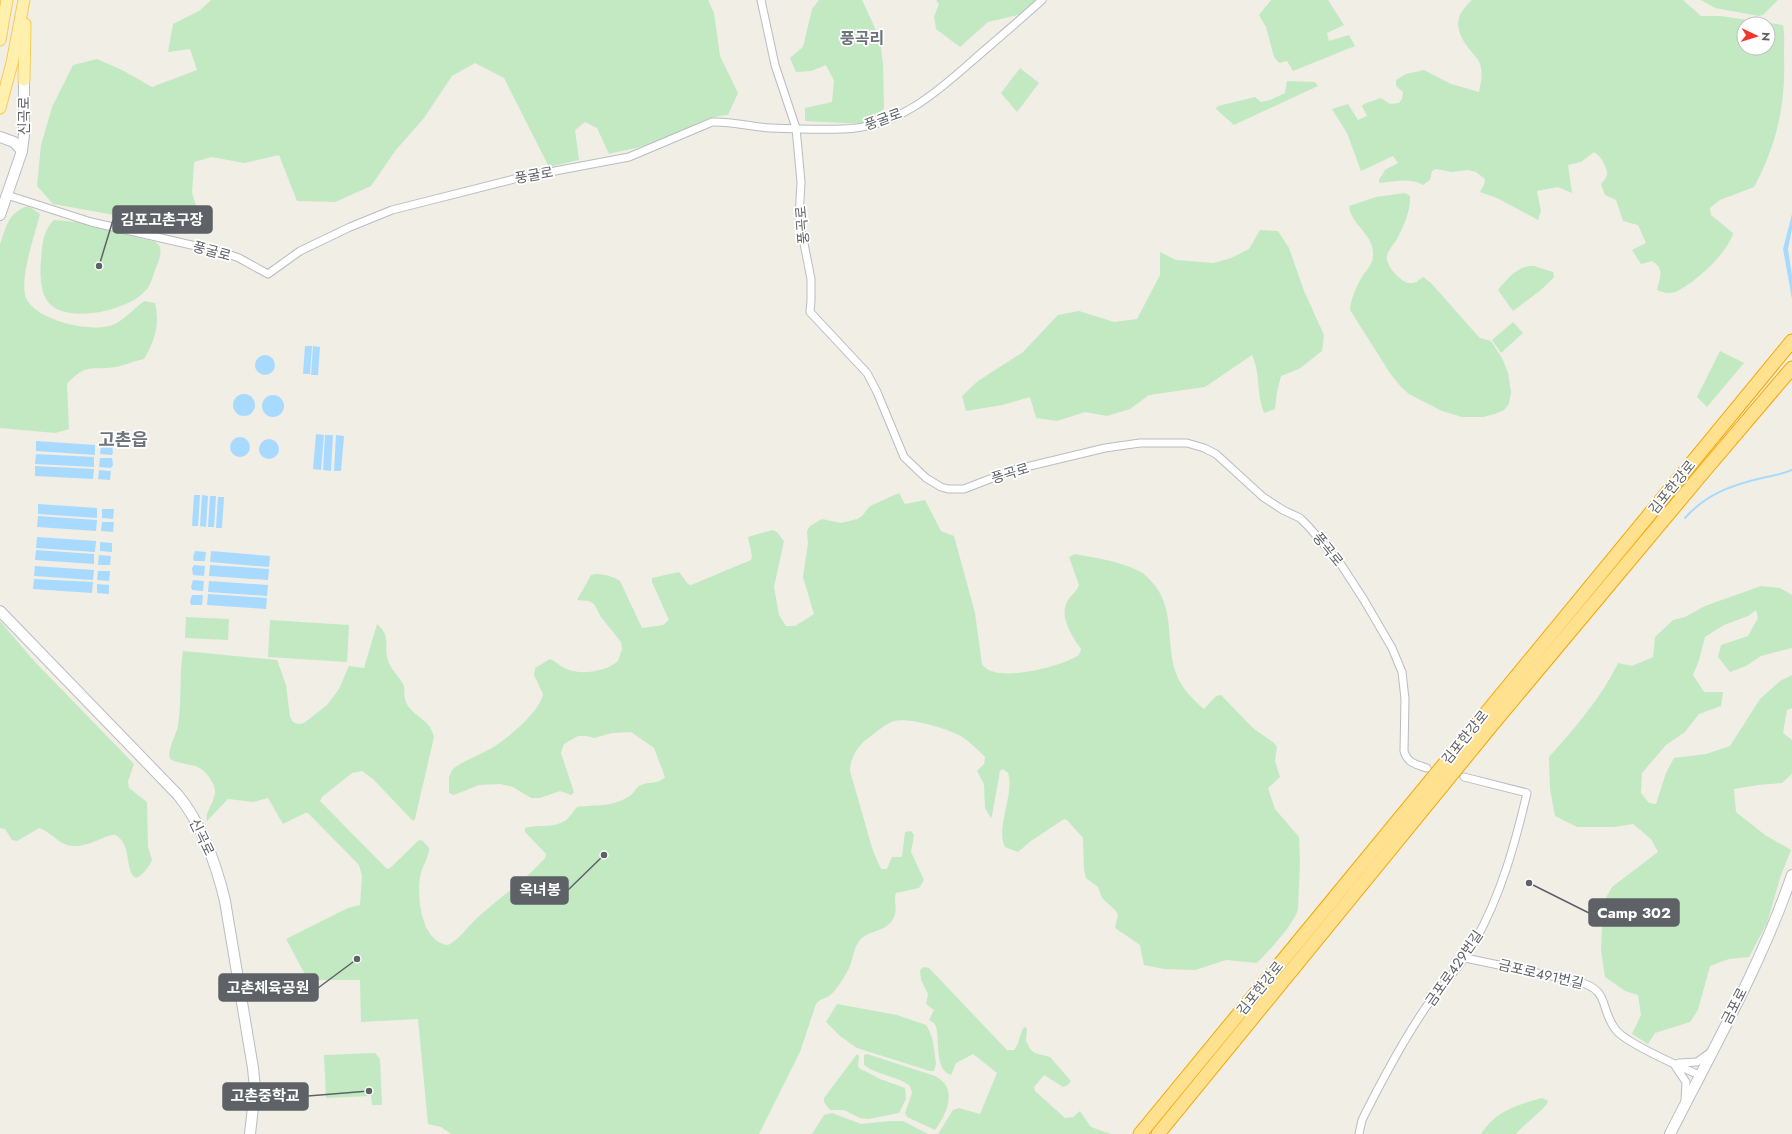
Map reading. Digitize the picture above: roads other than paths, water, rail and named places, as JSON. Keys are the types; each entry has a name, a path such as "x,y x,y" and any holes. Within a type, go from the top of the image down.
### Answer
{"highway":[{"name":"김포한강로","path":"1140,1134 1792,341"},
{"name":"김포한강로","path":"1158,1134 1492,725 1706,468 1792,368"}],"main road":[{"path":"0,40 7,0"},
{"path":"24,80 25,0"},
{"path":"0,108 12,63 25,0"}],"street":[{"name":"풍곡로","path":"762,0 775,65 796,128 801,182 799,218 810,279 812,301 810,312 867,373 877,392 900,450 909,462 933,482 948,489 956,490 975,485 1014,470 1117,446 1140,443 1179,442 1196,445 1210,450 1264,497 1304,522 1342,566 1392,648 1402,672 1405,698 1405,756 1414,764 1427,768"},
{"name":"풍굴로","path":"7,195 91,222 222,252 268,274 300,251 375,216 410,205 518,178 629,157 712,122 727,122 770,128 865,128 876,125 900,114 941,89 1042,0"},
{"name":"신곡로","path":"0,215 22,151 24,135 24,80"},
{"name":"신곡로","path":"0,137 14,142 22,151"},
{"name":"신곡로","path":"0,611 178,795 193,816 207,842 220,879 225,901 251,1049 255,1089 250,1134"},
{"name":"금포로429번길","path":"1360,1134 1362,1120 1404,1045 1429,1004 1465,958 1481,930 1503,879 1520,823 1527,793 1464,777"},
{"name":"금포로","path":"1670,1134 1766,941 1792,875"},
{"name":"금포로491번길","path":"1465,958 1576,981 1593,986 1601,997 1616,1030 1626,1038 1672,1063 1699,1075"},
{"path":"1672,1063 1686,1064 1697,1062 1712,1051"},
{"path":"1672,1063 1686,1082 1685,1103"}],"water":[{"path":"1792,214 1792,229 1788,249 1792,276 1792,299 1783,249"},
{"path":"305,346 312,346 310,374 303,374"},
{"path":"313,346 320,347 318,375 311,375"},
{"path":"265,355 272,358 275,365 272,372 265,375 258,372 255,365 258,358"},
{"path":"244,394 252,397 255,405 252,413 244,416 236,413 233,405 236,397"},
{"path":"273,395 281,398 284,406 281,414 273,417 265,414 262,406 265,398"},
{"path":"316,434 324,435 321,470 313,469"},
{"path":"325,435 333,435 331,471 323,470"},
{"path":"336,435 344,436 341,471 334,471"},
{"path":"240,437 247,440 250,447 247,454 240,457 233,454 230,447 233,440"},
{"path":"269,439 276,442 279,449 276,456 269,459 262,456 259,449 262,442"},
{"path":"36,441 95,445 95,455 36,451"},
{"path":"101,445 112,446 112,455 100,454"},
{"path":"36,454 94,457 94,467 35,464"},
{"path":"100,458 112,458 113,465 111,468 99,467"},
{"path":"35,466 94,469 93,479 35,476"},
{"path":"99,470 111,471 110,480 98,479"},
{"path":"194,495 200,495 198,526 192,526"},
{"path":"202,495 208,496 206,527 200,526"},
{"path":"210,496 216,496 214,527 208,527"},
{"path":"218,497 224,497 222,528 216,528"},
{"path":"38,504 97,508 97,518 38,514"},
{"path":"102,509 114,509 113,519 102,518"},
{"path":"38,516 97,520 96,531 37,527"},
{"path":"102,522 114,522 113,532 101,531"},
{"path":"37,537 96,541 95,552 36,548"},
{"path":"100,542 112,543 112,552 100,551"},
{"path":"36,550 94,554 94,564 35,560"},
{"path":"195,551 206,552 205,561 194,561 193,557"},
{"path":"211,551 270,556 269,567 210,562"},
{"path":"99,555 111,556 110,565 98,565"},
{"path":"194,565 205,566 204,576 193,575 192,568"},
{"path":"210,565 269,569 268,580 209,576"},
{"path":"35,566 94,570 93,580 34,576"},
{"path":"98,571 110,571 109,581 97,580"},
{"path":"34,579 93,582 92,593 33,589"},
{"path":"193,580 204,581 203,591 192,590 191,587"},
{"path":"209,581 268,585 267,596 208,592"},
{"path":"97,584 109,585 109,594 97,593"},
{"path":"208,594 267,598 266,609 207,605"},
{"path":"192,595 203,595 202,605 191,605 190,601"}],"waterway":[{"path":"1685,518 1702,503 1730,487 1792,470"}],"place":[{"name":"김포고촌구장","path":"99,266"},
{"name":"옥녀봉","path":"604,855"},
{"name":"Camp 302","path":"1529,883"},
{"name":"고촌체육공원","path":"357,959"},
{"name":"고촌중학교","path":"369,1091"}],"district":[{"name":"풍곡리","path":"862,38"},
{"name":"고촌읍","path":"123,440"}]}
